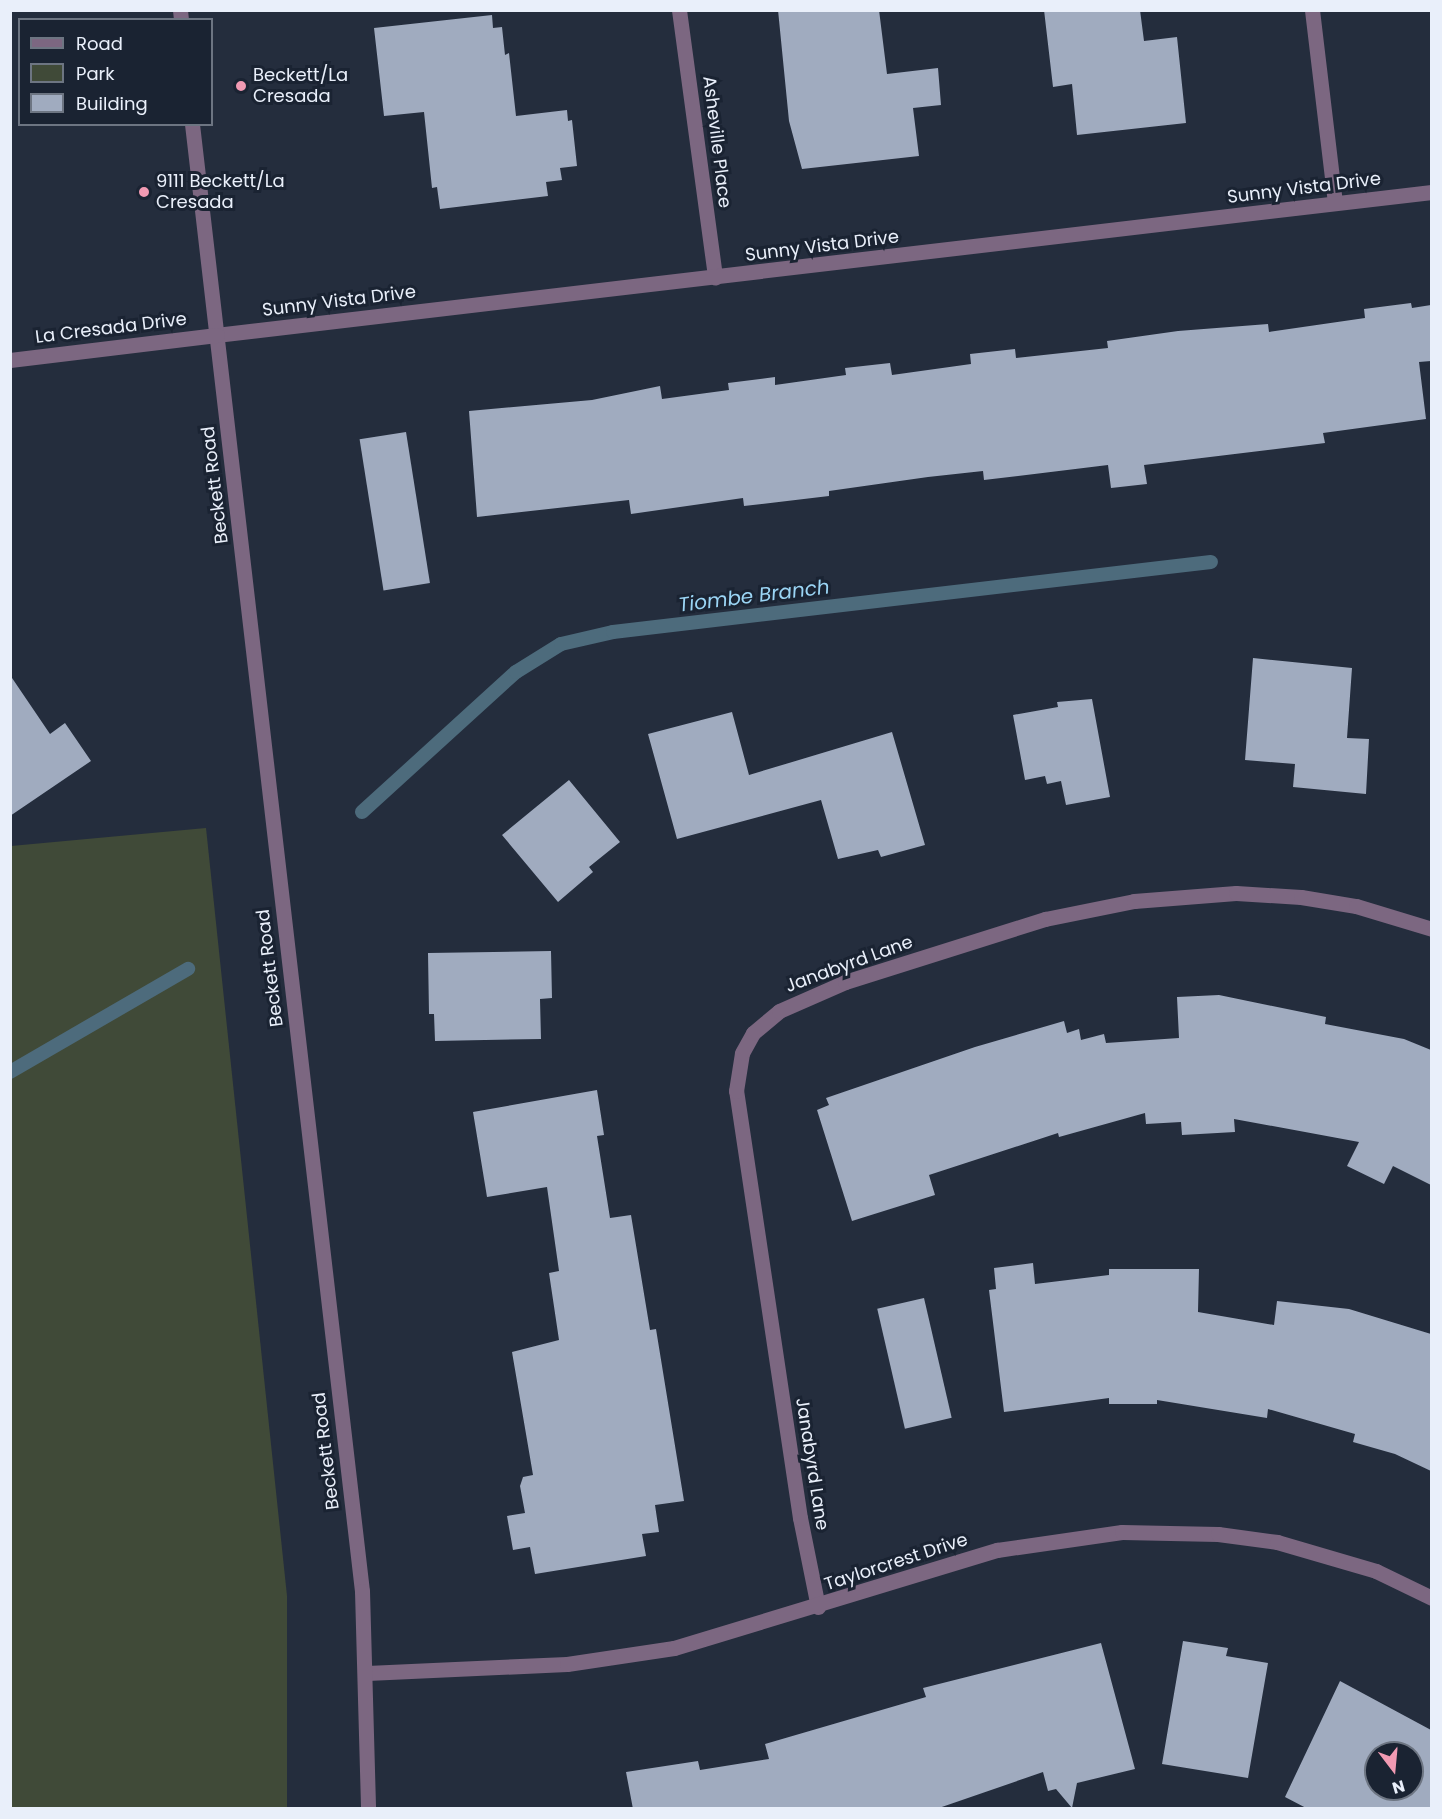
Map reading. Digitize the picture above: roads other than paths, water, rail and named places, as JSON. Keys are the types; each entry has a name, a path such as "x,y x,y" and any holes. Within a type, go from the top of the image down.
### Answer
{"street":[{"name":"Asheville Place","path":"679,10 715,278"},
{"path":"1312,10 1335,203"},
{"name":"Beckett Road","path":"192,126 357,1549 367,1673 368,1809"},
{"name":"Sunny Vista Drive","path":"216,335 1431,192"},
{"name":"La Cresada Drive","path":"10,360 216,335"},
{"name":"Janabyrd Lane","path":"818,1607 800,1518 736,1091 742,1053 753,1034 778,1011 845,982 1045,919 1134,901 1236,893 1301,897 1356,906 1431,929"},
{"name":"Taylorcrest Drive","path":"367,1673 519,1667 623,1657 715,1638 997,1551 1061,1539 1170,1531 1218,1533 1318,1553 1376,1571 1431,1599"}],"waterway":[{"name":"Tiombe Branch","path":"362,812 516,672 561,644 613,632 1211,562"},
{"name":"Tiombe Branch","path":"10,1072 188,969"}],"place":[{"name":"Beckett/La Cresada","path":"241,86"},
{"name":"9111 Beckett/La Cresada","path":"144,192"}]}
